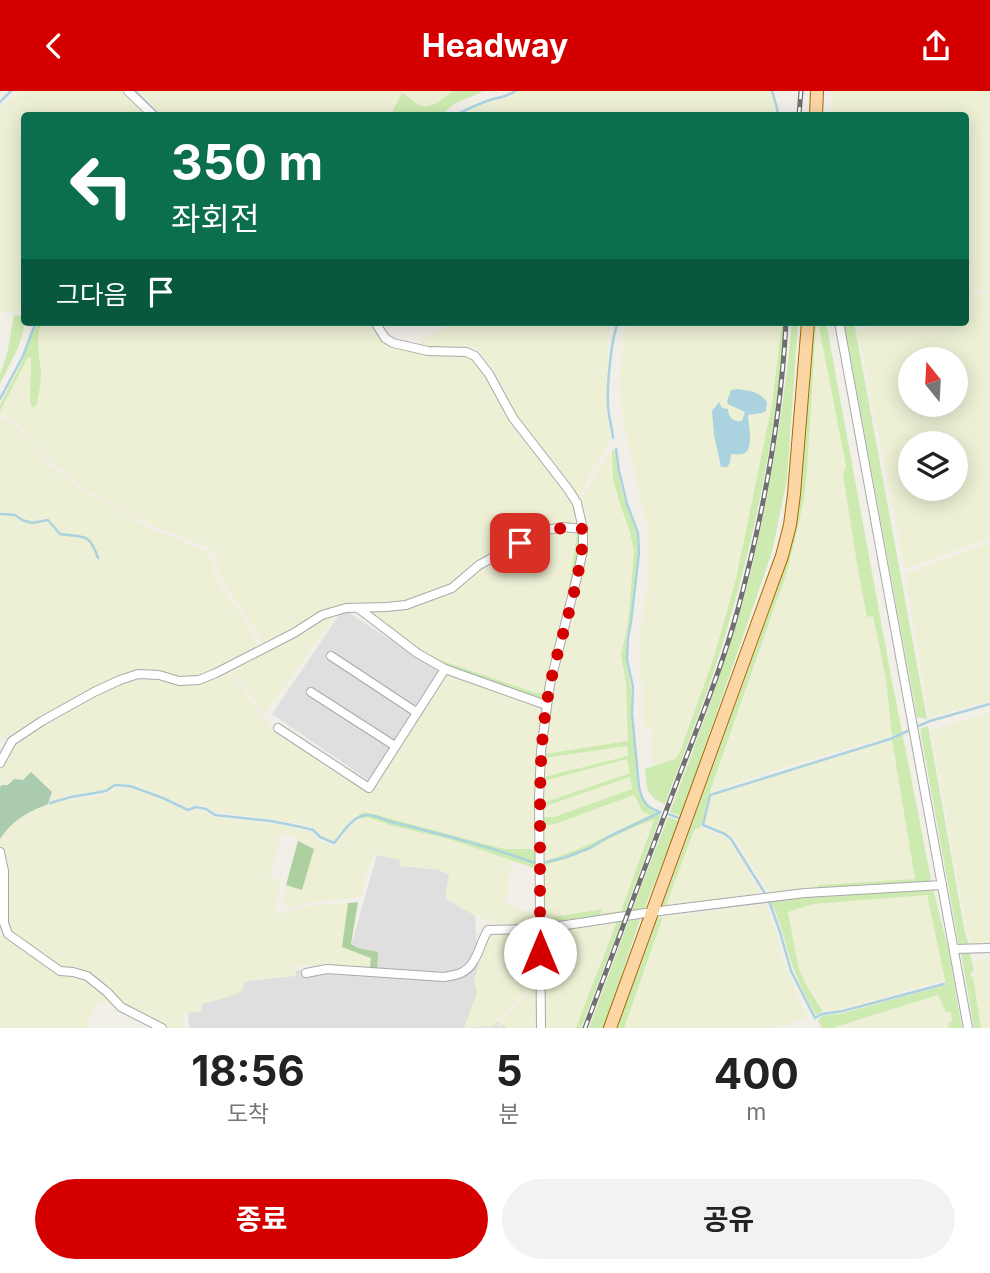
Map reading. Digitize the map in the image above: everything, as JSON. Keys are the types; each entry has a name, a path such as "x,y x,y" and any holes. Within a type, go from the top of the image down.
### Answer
{"main road":[{"path":"816,112 817,91"},
{"path":"610,1028 782,556 794,494 808,326"}],"street":[{"path":"128,91 150,112"},
{"path":"378,326 385,338 393,343 428,351 466,352 475,356 489,374 518,425 577,503 583,529 583,550 546,705 540,773 541,1028"},
{"path":"840,326 968,1028"},
{"path":"0,763 8,740 120,680 138,674 159,675 179,681 199,680 295,632 322,615 346,608 406,604 430,597 452,588 479,565 533,536 563,527 583,529"},
{"path":"358,608 417,653 444,669 546,705"},
{"path":"331,656 416,712"},
{"path":"278,728 369,788 444,669"},
{"path":"311,692 395,746"},
{"path":"0,852 4,871 4,923 8,934 60,971 87,976 121,1007 162,1028"},
{"path":"306,973 327,969 444,977 462,973 473,964 488,930 540,929 805,893 942,884"},
{"path":"954,949 990,948"}],"shaded area":[{"path":"343,609 439,671 371,782 272,714"},
{"path":"377,855 455,871 474,893 480,1012 510,1028 189,1028 188,1011 249,981 347,960"}],"green space":[{"path":"21,91 126,91 147,112 21,112 21,307 13,312 0,312 0,108"},
{"path":"138,91 453,91 427,107 402,93 392,112 159,112"},
{"path":"453,91 484,91 454,104 445,112 392,112 402,93 419,105 430,106"},
{"path":"517,91 770,91 777,112 466,112 507,98"},
{"path":"832,91 990,91 990,289 969,295 969,112 831,112"},
{"path":"990,291 990,538 905,569 858,331 875,326 969,326 969,297"},
{"path":"14,315 21,316 23,333 0,384 0,374 7,354"},
{"path":"36,326 41,326 38,348 41,375 37,405 32,408 30,401 31,359 28,357 0,411 0,405"},
{"path":"40,326 376,326 384,339 472,357 479,364 520,433 565,489 573,503 580,528 546,528 452,584 397,602 352,605 264,646 219,577 215,553 207,547 128,513 87,490 40,452 22,427 4,414 0,416 0,411 28,357 31,359 30,401 41,375"},
{"path":"445,326 610,326 606,405 611,442 577,500 515,414 505,392 475,346 464,349 422,347 419,339 446,329"},
{"path":"630,326 782,326 772,404 747,532 714,657 680,752 675,759 652,767 655,760 652,761 653,731 643,725 639,656 649,571 649,534 625,430 619,386 624,331","holes":["731,390 756,392 762,414 748,415 742,454 731,454 730,463 719,462 712,411 719,402 731,418 736,422 742,421 745,412 727,401"]},
{"path":"782,326 785,326 771,438 748,553 713,673 665,804 650,794 645,769 675,759 680,752 714,657 736,579 772,404"},
{"path":"792,326 798,326 787,479 772,552 681,816 670,812 707,712 744,599 763,517 787,371"},
{"path":"811,326 816,326 807,471 803,503 787,572 708,797 701,827 694,830 666,905 672,908 662,907 779,584 785,560"},
{"path":"816,326 819,326 846,466 843,475 857,564 867,616 872,615 886,680 892,736 782,768 709,793 787,572 803,503"},
{"path":"819,326 827,326 932,884 813,890 820,885 915,879 892,740 898,737 896,734 892,736 886,680 873,616 867,617 843,475 846,466"},
{"path":"845,326 855,326 927,719 917,717"},
{"path":"3,417 20,429 47,463 85,492 151,528 206,551 212,558 216,581 231,600 260,648 197,677 179,678 138,671 11,739 0,736 0,516 14,516 20,521 33,524 48,521 59,535 77,536 86,540 93,547 97,560 100,559 95,546 87,538 78,534 60,534 49,520 32,522 22,520 15,514 0,513 0,419"},
{"path":"614,449 622,492 637,535 638,553 626,638 626,661 631,688 638,788 645,805 661,815 624,915 545,925 543,919 602,909 600,914 621,911 654,820 571,857 542,865 543,858 545,861 572,852 650,815 642,811 634,795 555,824 542,823 543,817 554,817 632,789 630,777 543,807 543,803 630,773 627,759 544,781 543,777 628,756 627,746 544,758 545,754 628,741 626,684 621,655 628,623 634,552 613,479"},
{"path":"612,451 613,479 634,552 628,623 621,655 626,684 628,742 545,754 551,698 576,604 588,538 588,525 581,500"},
{"path":"561,530 577,533 567,600 543,693 536,693 443,661 410,646 361,609 421,602 534,537"},
{"path":"577,533 581,533 581,549 544,697 541,699 455,671 410,646 443,661 536,693 543,693 567,600"},
{"path":"990,542 990,701 929,718 905,574"},
{"path":"338,612 265,714 230,669 323,617"},
{"path":"228,670 274,728 369,793 401,748 446,673 543,706 537,755 537,851 504,849 365,812 350,821 333,841 321,837 315,829 299,824 215,812 197,804 188,808 142,786 114,785 106,790 50,801 52,791 23,780 0,787 0,768 13,742 95,694 137,675 179,683"},
{"path":"990,713 990,943 972,944 967,932 931,730"},
{"path":"928,726 965,933 970,946 959,946 920,729"},
{"path":"892,740 915,880 770,894 731,835 702,822 708,797"},
{"path":"627,746 628,756 543,777 544,758"},
{"path":"628,759 630,773 543,803 544,781"},
{"path":"31,772 52,792 48,804 21,817 0,839 0,787 8,785 14,779 23,780"},
{"path":"630,777 632,789 554,817 543,817 543,807"},
{"path":"115,788 129,788 146,793 188,812 204,811 223,819 271,823 312,832 317,840 334,846 352,825 367,817 449,839 512,861 505,904 535,914 535,924 496,924 445,898 449,875 439,870 400,866 401,860 373,854 362,897 307,903 290,909 283,899 286,885 302,890 313,849 294,836 282,833 269,876 281,880 274,914 309,906 348,903 342,947 371,958 370,967 296,966 296,976 246,981 242,990 235,995 202,1004 201,1012 185,1013 184,1028 167,1028 121,1005 88,974 61,969 11,934 8,927 7,869 0,839 9,826 24,814 48,804 107,794"},
{"path":"634,795 637,804 650,815 589,846 544,861 542,823 555,824"},
{"path":"365,812 504,849 537,851 537,869 449,839 367,817 361,819 359,815"},
{"path":"668,817 679,821 643,912 631,913"},
{"path":"654,818 621,912 600,914 601,909 543,919 542,865 591,849"},
{"path":"701,827 731,842 762,896 672,908 666,906 694,829"},
{"path":"298,841 314,849 302,890 286,885"},
{"path":"933,889 949,952 962,1028 948,1028 952,1021 951,1012 946,1012 938,995 832,1028 822,1028 818,1021 821,1016 844,1013 946,985 927,895 813,904 788,912 799,970 823,1011 816,1015 796,976 771,902"},
{"path":"927,895 945,980 832,1011 823,1011 799,970 788,912 813,904"},
{"path":"358,902 351,944 378,952 377,971 370,967 371,958 342,947 348,903"},
{"path":"765,904 784,962 807,1018 774,1028 624,1028 663,917"},
{"path":"663,917 624,1028 617,1028 658,918"},
{"path":"640,919 604,1028 589,1028 629,920"},
{"path":"617,921 576,1028 545,1028 544,938 556,930"},
{"path":"617,921 622,921 581,1028 576,1028"},
{"path":"536,933 537,978 494,1026 464,1028 477,993 474,980 487,940 491,935"},
{"path":"7,936 74,975 87,978 110,998 108,1004 97,1001 86,1028 0,1028 0,937"},
{"path":"961,953 970,953 974,971 969,975 973,977 981,1028 974,1028"},
{"path":"990,959 990,1028 981,1028 973,960"},
{"path":"537,982 539,1028 497,1026"},
{"path":"938,995 946,1012 951,1012 952,1021 948,1028 832,1028"}],"water":[{"path":"737,389 761,396 767,402 766,411 748,415 750,436 747,452 731,454 727,467 721,467 712,411 719,402 722,408 728,409 732,419 742,421 745,412 727,401 731,390"}],"waterway":[{"path":"0,102 11,91"},
{"path":"135,91 156,112"},
{"path":"462,112 515,91"},
{"path":"772,91 778,112"},
{"path":"0,399 23,356 34,326"},
{"path":"613,438 608,408 608,386 617,326"},
{"path":"616,449 627,504 638,533 639,553 627,660 633,687 632,714 639,787 645,803 660,812"},
{"path":"0,514 15,515 32,523 48,520 60,534 88,540 98,558"},
{"path":"916,727 990,704"},
{"path":"766,895 731,839 703,825 710,795 890,739 910,730"},
{"path":"50,803 106,791 115,785 130,786 188,810 196,807 215,815 301,827 313,830 320,837 334,843 353,821 369,815 535,863"},
{"path":"547,862 590,848 659,813"},
{"path":"668,814 679,818"},
{"path":"769,901 791,971 815,1018 944,984"}],"railway":[{"path":"799,112 801,91"},
{"path":"585,1028 710,695 738,609 770,467 786,326"}],"route":[{"path":"520,543 547,530 563,527 583,529 583,550 550,684 541,751 540,953"}]}
